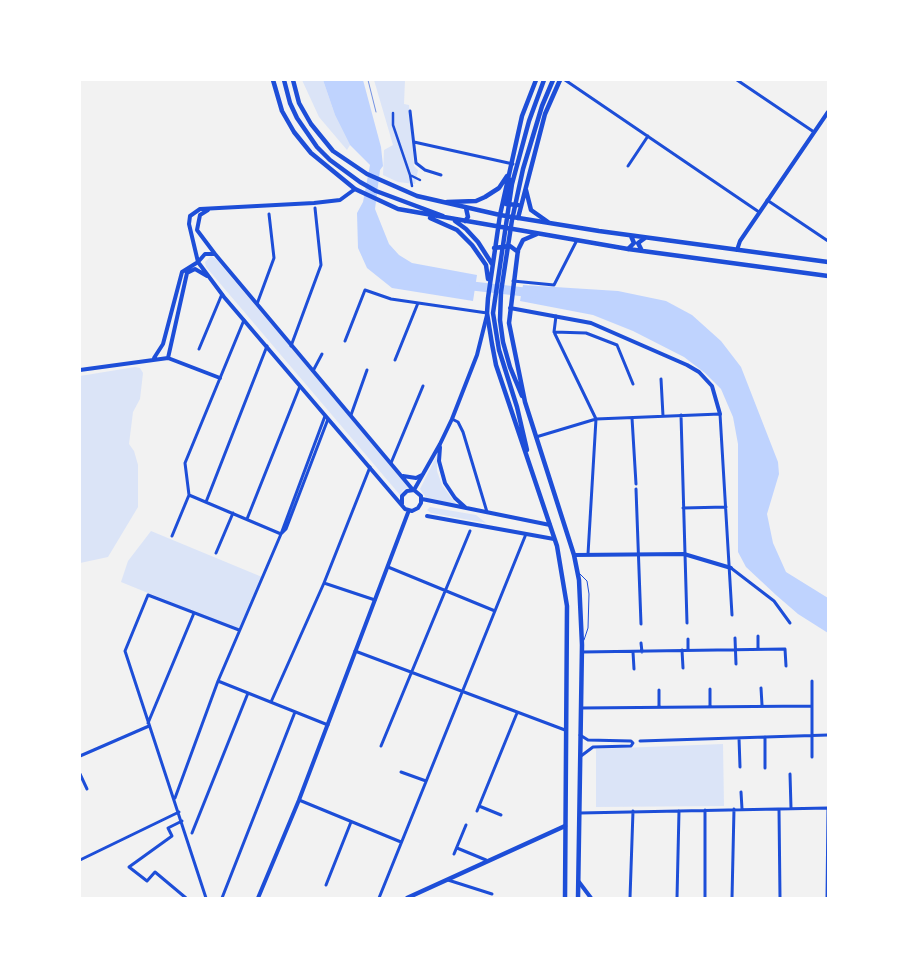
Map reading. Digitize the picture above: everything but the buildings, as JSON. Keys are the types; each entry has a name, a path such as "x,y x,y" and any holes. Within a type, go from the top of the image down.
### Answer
{"main road":[{"path":"273,80 282,111 294,132 311,153 362,194 378,202 438,220 465,237 483,260 489,279"},
{"path":"284,80 290,103 297,118 317,147 360,182 386,195 450,218 466,229 490,259 501,292"},
{"path":"293,80 300,103 320,135 333,151 382,182 418,196 518,218 630,236 828,262"},
{"path":"536,80 522,116 513,164 497,227 489,279 487,313 496,365 550,525 563,574 567,606 565,898"},
{"path":"533,476 517,407 495,336 493,313 512,184 528,122 544,80"},
{"path":"553,80 530,145 512,220 501,292 500,329 505,353 525,402 574,555 577,571 581,605 582,645 578,898"},
{"path":"515,230 545,114 560,80"},
{"path":"446,202 476,201 485,197 499,188 511,171"},
{"path":"511,171 506,204 513,206 521,203"},
{"path":"526,184 531,210 550,223"},
{"path":"465,221 468,217 466,208"},
{"path":"418,214 628,249 828,276"},
{"path":"525,402 508,323 518,252 523,240 537,234"},
{"path":"628,249 634,243 630,236"},
{"path":"642,251 638,243 645,238"},
{"path":"494,248 506,246 518,252"},
{"path":"407,898 486,860 565,826"}],"street":[{"path":"565,80 759,212"},
{"path":"736,80 814,132"},
{"path":"410,112 418,166 441,175"},
{"path":"737,250 740,241 759,212 828,112"},
{"path":"393,113 393,125 412,186"},
{"path":"628,166 648,136"},
{"path":"414,142 513,164"},
{"path":"410,175 420,180"},
{"path":"355,190 340,200 268,207 194,211 189,219 198,262 208,276 300,386 409,510"},
{"path":"767,200 828,241"},
{"path":"291,346 321,265 315,208"},
{"path":"208,210 200,215 197,230 291,346 422,499 550,525"},
{"path":"256,304 274,258 269,214"},
{"path":"514,279 554,285 578,240"},
{"path":"154,358 163,344 182,272 198,262 205,254 215,254"},
{"path":"168,358 187,273 195,269 208,276"},
{"path":"345,341 365,290 391,299 487,313 477,355 452,418 424,474 414,490 404,493 402,504"},
{"path":"199,349 222,294"},
{"path":"395,360 418,303"},
{"path":"510,308 591,322 686,365 699,372 712,386 720,414 731,568 732,615"},
{"path":"556,316 554,332 596,419 588,554"},
{"path":"172,536 189,495 185,463 244,320"},
{"path":"554,332 586,333 617,345 633,384"},
{"path":"206,502 267,346"},
{"path":"313,371 322,354"},
{"path":"80,370 154,358 168,358 220,378"},
{"path":"350,415 367,370"},
{"path":"661,379 663,416"},
{"path":"247,519 300,386"},
{"path":"391,463 423,386"},
{"path":"536,437 596,419 720,414"},
{"path":"681,415 687,623"},
{"path":"175,798 218,681 281,534 327,417"},
{"path":"452,418 458,422 463,432 487,512"},
{"path":"632,418 641,624"},
{"path":"440,444 439,461 444,483 455,498 467,508"},
{"path":"271,702 324,583 370,467"},
{"path":"402,476 416,478 424,474"},
{"path":"189,495 281,534"},
{"path":"409,510 418,508 422,499"},
{"path":"683,508 726,507"},
{"path":"258,898 299,800 409,510"},
{"path":"216,553 233,513"},
{"path":"427,516 554,539"},
{"path":"381,746 470,531"},
{"path":"378,898 526,534"},
{"path":"574,555 684,554 731,568 774,601 790,623"},
{"path":"388,567 495,611"},
{"path":"324,583 375,600"},
{"path":"206,898 175,798 148,725 125,651 148,594 239,630"},
{"path":"80,756 148,725 194,613"},
{"path":"758,636 758,649"},
{"path":"735,638 736,664"},
{"path":"688,639 688,649"},
{"path":"641,643 642,652"},
{"path":"582,652 785,649 786,666"},
{"path":"682,650 683,668"},
{"path":"355,651 462,693 565,730"},
{"path":"633,652 634,669"},
{"path":"218,681 328,725"},
{"path":"812,681 812,757"},
{"path":"761,688 762,705"},
{"path":"710,689 710,706"},
{"path":"659,690 659,707"},
{"path":"192,833 248,693"},
{"path":"580,708 812,706"},
{"path":"222,898 295,712"},
{"path":"477,811 517,713"},
{"path":"580,735 588,740 631,740 631,746 593,747 580,756"},
{"path":"640,741 828,735"},
{"path":"765,737 765,768"},
{"path":"739,738 740,767"},
{"path":"401,772 426,781"},
{"path":"80,774 87,789"},
{"path":"790,774 791,808"},
{"path":"741,792 742,809"},
{"path":"299,800 401,842"},
{"path":"478,806 501,815"},
{"path":"579,812 828,808 827,898"},
{"path":"779,809 780,898"},
{"path":"705,810 705,898"},
{"path":"732,898 734,810"},
{"path":"677,898 679,811"},
{"path":"80,860 179,812"},
{"path":"630,898 633,812"},
{"path":"182,821 168,828 172,836 129,867 147,882 155,872 186,898"},
{"path":"326,885 351,822"},
{"path":"454,854 466,825"},
{"path":"456,848 486,860"},
{"path":"446,879 492,894"},
{"path":"578,881 591,898"}],"lane":[{"path":"577,571 587,581 589,594 588,628 582,645"}],"shaded area":[{"path":"302,80 323,80 335,115 350,145 347,150 319,117"},
{"path":"374,80 405,80 404,104 409,105 414,166 418,170 415,184 398,182 383,175 384,150 393,145"},
{"path":"211,256 216,259 409,487 403,490 400,495 206,267 205,262"},
{"path":"135,367 140,368 143,373 140,399 133,412 129,444 134,451 138,465 138,507 108,557 80,563 80,376"},
{"path":"437,455 437,471 442,485 456,504 427,499 420,489"},
{"path":"430,507 476,515 486,523 431,513 427,510"},
{"path":"151,531 262,577 239,630 121,582 128,561"},
{"path":"723,744 724,806 596,807 596,749"}],"water":[{"path":"323,80 363,80 381,147 383,166 380,170 375,209 389,244 399,255 412,263 477,275 473,301 392,288 367,268 358,248 357,213 363,202 370,165 350,145 335,115"},
{"path":"523,285 618,291 666,301 692,315 721,341 741,367 778,462 779,474 767,514 773,543 786,572 828,598 828,633 798,614 776,595 746,567 738,552 738,444 733,417 721,389 705,373 684,357 633,331 593,315 520,301"}],"waterway":[{"path":"464,285 533,293"}],"railway":[{"path":"368,80 376,112"}]}
